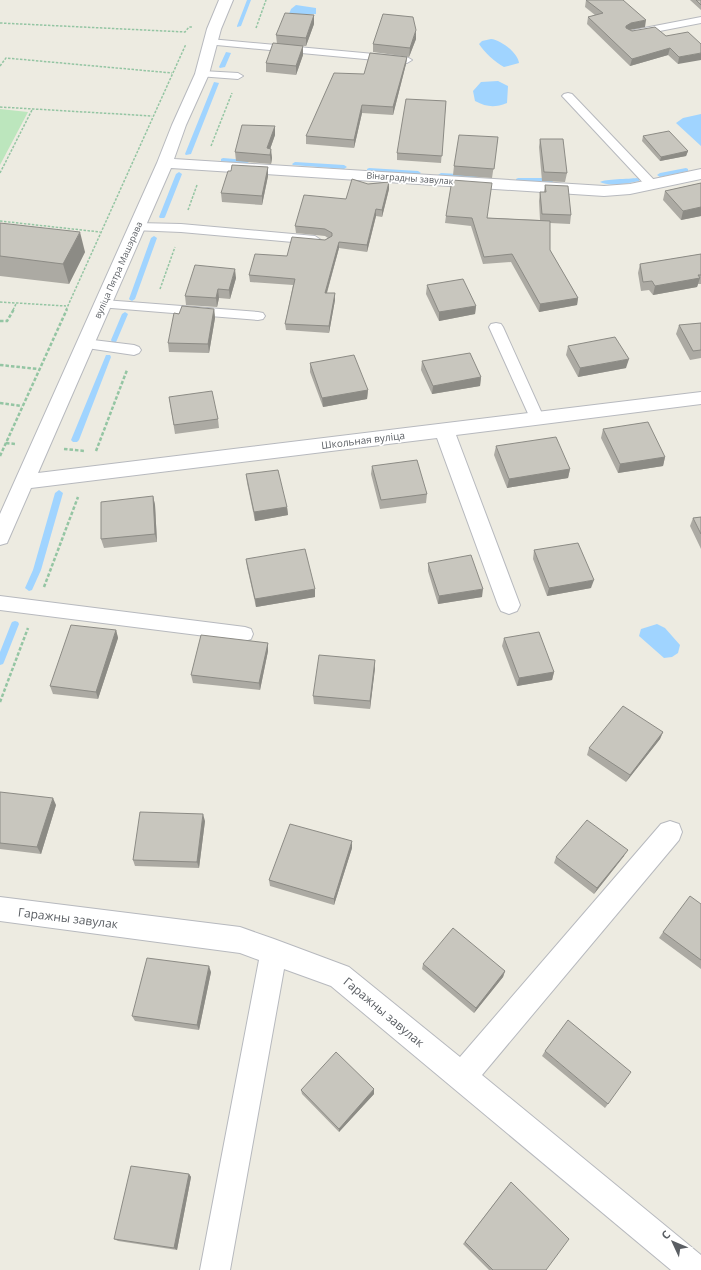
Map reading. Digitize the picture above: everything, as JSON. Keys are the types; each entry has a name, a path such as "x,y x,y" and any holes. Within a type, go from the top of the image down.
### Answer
{"street":[{"name":"вуліца Пятра Машэрава","path":"0,537 165,163 179,124 202,74 210,42 226,0"},
{"name":"Вінаградны завулак","path":"165,163 604,191 630,190 701,174"},
{"name":"Школьная вуліца","path":"24,482 701,398"},
{"path":"444,430 509,605"},
{"path":"462,1077 670,832"},
{"name":"Гаражны завулак","path":"0,909 240,940 340,976 696,1270"},
{"path":"215,1270 274,952"}],"lane":[{"path":"630,34 701,20"},
{"path":"210,42 407,60"},
{"path":"202,74 238,76"},
{"path":"568,96 652,185"},
{"path":"137,227 181,228 325,241"},
{"path":"104,304 258,316"},
{"path":"496,326 537,418"},
{"path":"85,344 134,350"},
{"path":"0,603 245,634"}],"path":[{"path":"0,23 5,22 185,32 189,27 194,27 192,32"},
{"path":"0,456 66,306 186,43"},
{"path":"0,58 172,73"},
{"path":"0,66 6,58"},
{"path":"0,107 152,116"},
{"path":"0,173 32,110"},
{"path":"0,221 100,232"},
{"path":"0,302 66,306"},
{"path":"0,321 7,321 16,304"},
{"path":"0,365 38,370"},
{"path":"0,403 22,406"}],"green space":[{"path":"0,109 28,112 0,165"}],"water":[{"path":"296,5 316,8 316,14 289,14 291,9"},
{"path":"491,39 499,42 512,51 516,55 519,63 504,67 493,60 479,44 482,41"},
{"path":"498,81 508,86 507,103 498,106 491,106 483,105 475,101 473,91 481,82"},
{"path":"701,114 701,146 676,123 683,118"},
{"path":"657,624 665,628 680,645 678,653 672,657 664,658 639,636 641,629"}],"building":[{"path":"586,0 623,0 646,20 631,23 626,26 626,28 632,31 655,27 666,36 688,32 701,44 701,53 679,57 670,48 632,59 588,17 603,13"},
{"path":"696,0 701,0 701,5"},
{"path":"285,13 314,15 306,38 276,35"},
{"path":"383,14 413,17 416,30 410,48 373,44"},
{"path":"273,43 303,46 296,66 266,63"},
{"path":"370,53 407,57 393,107 362,105 354,140 306,136 334,73 364,74"},
{"path":"406,99 446,101 442,156 397,153"},
{"path":"242,125 275,126 267,148 271,149 270,155 235,152"},
{"path":"669,131 688,151 661,157 643,136"},
{"path":"459,135 498,137 494,169 454,166"},
{"path":"540,139 563,139 567,173 544,172"},
{"path":"232,165 268,167 262,196 221,193 228,171 231,171"},
{"path":"352,179 368,184 389,182 382,210 376,209 367,245 339,242 325,293 335,293 329,326 285,324 295,279 249,275 255,254 287,256 292,237 325,240 332,236 332,233 325,229 295,226 304,195 346,199"},
{"path":"452,180 492,183 487,218 550,221 550,250 578,298 540,304 512,254 484,257 472,218 446,216"},
{"path":"701,183 701,207 683,211 665,191"},
{"path":"545,185 568,186 571,215 542,214 540,192 546,192"},
{"path":"0,223 80,232 63,264 0,256"},
{"path":"701,254 701,275 698,275 700,278 655,286 652,281 643,282 640,264"},
{"path":"195,265 235,269 229,290 218,289 216,298 185,296"},
{"path":"463,279 476,306 439,312 427,285"},
{"path":"182,306 214,309 208,344 168,343 174,313 179,314"},
{"path":"701,323 701,350 693,351 679,325"},
{"path":"615,337 629,359 580,368 568,346"},
{"path":"470,353 481,377 433,386 422,361"},
{"path":"354,355 368,390 322,398 310,363"},
{"path":"212,391 218,419 174,425 169,397"},
{"path":"648,422 665,457 620,464 603,429"},
{"path":"556,437 570,469 509,479 496,446"},
{"path":"417,460 427,494 381,500 372,466"},
{"path":"278,470 287,507 254,512 246,474"},
{"path":"153,496 155,534 101,539 101,502"},
{"path":"701,517 701,534 693,518"},
{"path":"578,543 594,580 549,588 534,550"},
{"path":"305,549 315,589 255,599 246,559"},
{"path":"471,555 483,589 439,596 428,563"},
{"path":"71,625 116,630 96,692 50,686"},
{"path":"539,632 554,672 519,678 504,638"},
{"path":"201,635 268,643 259,683 191,675"},
{"path":"319,655 375,660 370,701 313,696"},
{"path":"623,706 663,732 630,775 589,748"},
{"path":"0,792 53,798 37,847 0,843"},
{"path":"140,812 203,814 197,862 133,860"},
{"path":"587,820 628,850 597,888 556,857"},
{"path":"290,824 352,841 334,899 269,880"},
{"path":"690,896 701,904 701,960 663,932"},
{"path":"453,928 505,971 476,1008 423,964"},
{"path":"147,958 209,966 197,1025 132,1016"},
{"path":"568,1020 631,1072 608,1104 545,1051"},
{"path":"336,1052 374,1089 339,1129 301,1090"},
{"path":"131,1166 189,1174 174,1248 114,1239"},
{"path":"511,1182 569,1239 546,1270 493,1270 465,1242"}],"waterway":[{"path":"239,26 249,0"},
{"path":"222,67 228,53"},
{"path":"188,154 216,83"},
{"path":"223,160 246,162"},
{"path":"295,164 344,167"},
{"path":"369,170 418,173"},
{"path":"660,175 686,170"},
{"path":"162,217 179,174"},
{"path":"441,175 475,177"},
{"path":"518,180 552,180"},
{"path":"603,182 637,180"},
{"path":"132,299 154,238"},
{"path":"114,340 125,314"},
{"path":"75,440 108,357"},
{"path":"29,588 37,570 59,493"},
{"path":"0,662 15,624"}]}
